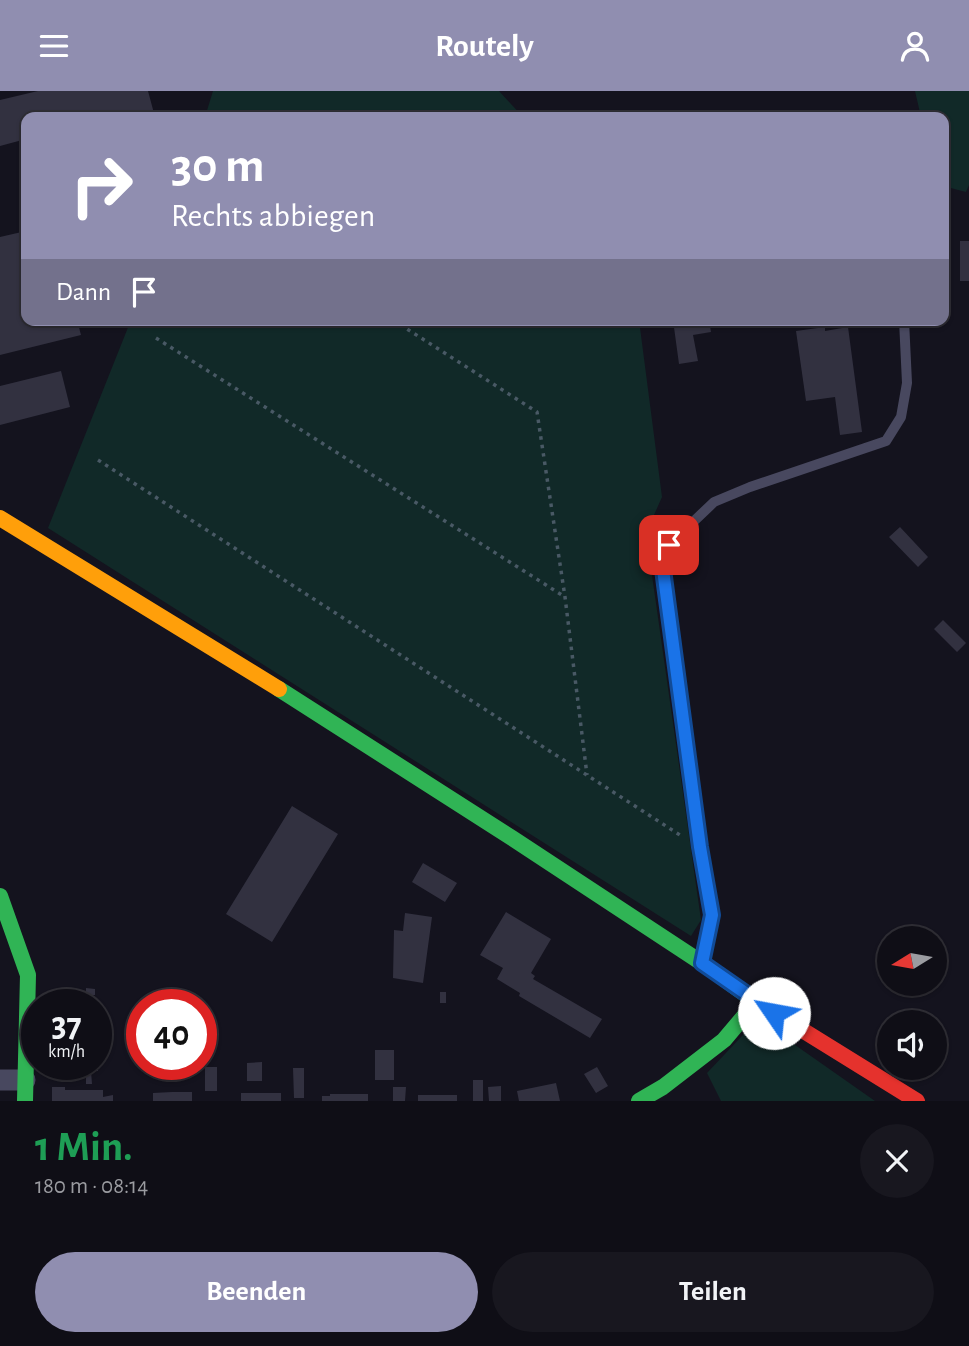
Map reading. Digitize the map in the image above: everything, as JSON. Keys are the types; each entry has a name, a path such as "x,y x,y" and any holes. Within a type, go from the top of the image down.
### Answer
{"street":[{"path":"0,518 274,686 512,838 702,963 756,1002 917,1101"},
{"path":"0,895 28,975 25,1091 0,1080"},
{"path":"639,1101 663,1087 724,1040 756,1002"}],"lane":[{"path":"702,963 712,915 700,847 663,555 669,545 714,502 750,487 886,441 901,417 907,383 904,326"}],"path":[{"path":"402,326 537,412 565,597 587,775"},
{"path":"156,338 565,597"},
{"path":"98,460 700,847"}],"green space":[{"path":"213,91 499,91 518,112 207,112"},
{"path":"915,91 969,91 969,185 966,192 949,188 949,112 920,112"},
{"path":"129,326 640,326 662,497 646,533 701,920 691,936 48,528"},
{"path":"758,1019 875,1101 721,1101 707,1073"}],"building":[{"path":"38,91 148,91 154,112 21,112 21,140 0,146 0,100"},
{"path":"21,232 21,326 79,326 81,335 0,355 0,237"},
{"path":"960,241 969,241 969,281 960,281"},
{"path":"674,326 710,326 711,332 693,335 698,361 679,364"},
{"path":"825,327 825,331 848,327 862,432 840,435 835,397 806,401 796,331"},
{"path":"61,371 70,407 0,425 0,386"},
{"path":"900,527 928,557 918,567 889,537"},
{"path":"943,620 966,643 957,652 934,629"},
{"path":"292,806 338,834 272,942 226,914"},
{"path":"423,863 457,883 445,902 412,882"},
{"path":"506,912 551,939 531,973 535,976 533,979 602,1019 590,1038 519,996 520,993 497,979 503,968 480,955"},
{"path":"405,913 432,917 423,983 393,978 394,930 403,931"},
{"path":"440,992 446,992 446,1003 440,1003"},
{"path":"375,1050 394,1050 394,1080 375,1080"},
{"path":"262,1062 262,1081 247,1081 247,1063"},
{"path":"597,1067 608,1086 596,1093 584,1074"},
{"path":"293,1068 304,1068 304,1098 294,1098"},
{"path":"205,1080 217,1080 217,1091 205,1091"},
{"path":"473,1080 483,1080 483,1101 473,1101"},
{"path":"556,1083 560,1101 519,1101 517,1091"},
{"path":"501,1086 501,1101 489,1101 488,1087"},
{"path":"52,1087 65,1087 65,1090 103,1090 103,1097 113,1095 113,1101 52,1101"},
{"path":"393,1087 406,1087 405,1101 393,1101"},
{"path":"192,1092 192,1101 153,1101 153,1093"},
{"path":"241,1093 281,1093 281,1101 241,1101"},
{"path":"368,1094 368,1101 322,1101 322,1096"},
{"path":"418,1095 457,1095 457,1101 418,1101"}],"traffic: fast":[{"path":"279,689 512,838 778,1015"},
{"path":"0,896 28,975 25,1101"},
{"path":"639,1101 663,1087 724,1040 756,1002"}],"traffic: slow":[{"path":"0,518 279,689"}],"traffic: jam":[{"path":"778,1015 917,1101"}],"route":[{"path":"669,545 662,562 700,847 712,915 702,963 774,1013"}]}
